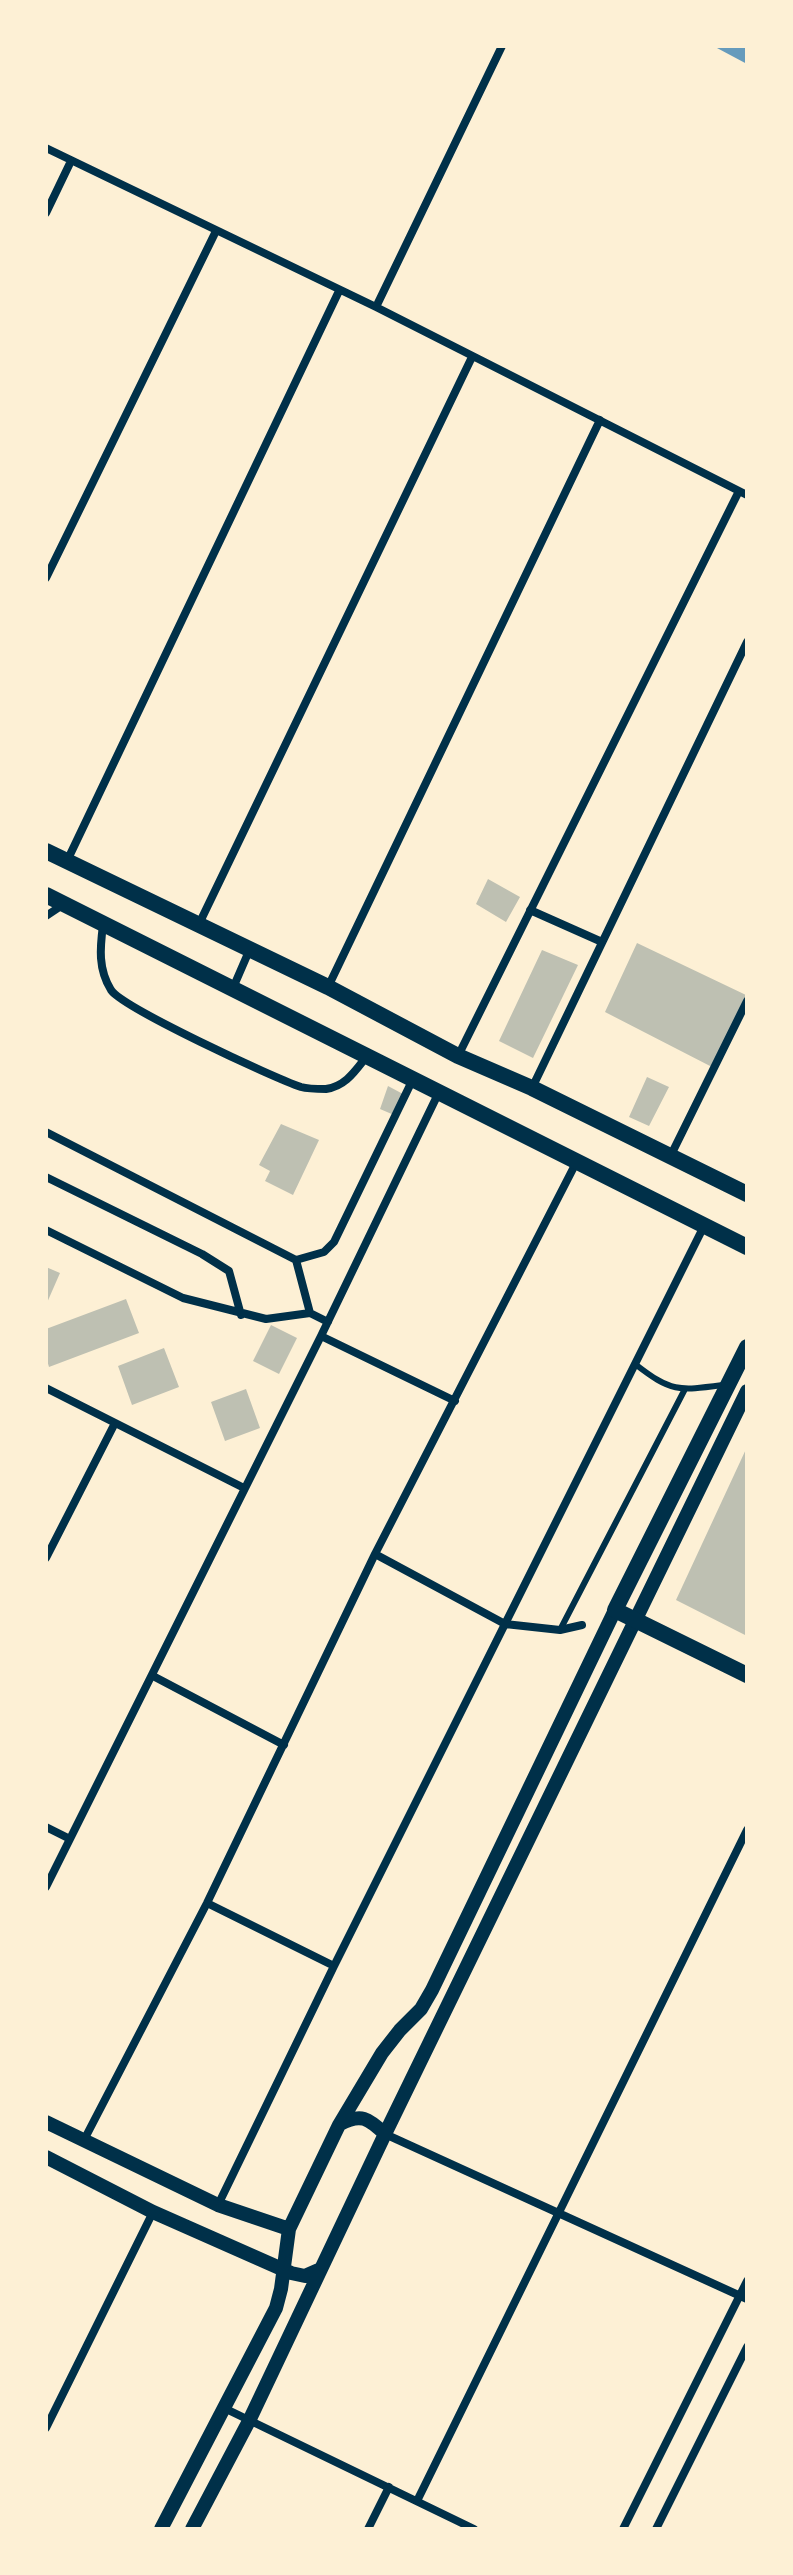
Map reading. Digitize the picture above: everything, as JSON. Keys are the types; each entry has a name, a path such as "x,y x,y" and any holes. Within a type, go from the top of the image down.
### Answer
{"main road":[{"path":"46,851 328,987 458,1056 532,1088 747,1194"},
{"path":"46,895 747,1247"},
{"path":"747,1347 615,1610 747,1675"}],"street":[{"path":"376,307 502,46"},
{"path":"46,148 376,307 743,493 458,1056"},
{"path":"46,213 71,161"},
{"path":"46,578 216,231"},
{"path":"67,861 339,291"},
{"path":"199,924 472,357"},
{"path":"328,987 600,420"},
{"path":"532,1088 747,642"},
{"path":"46,916 64,904"},
{"path":"530,910 602,942"},
{"path":"103,925 101,964 113,993 158,1020 266,1073 304,1088 325,1089 344,1084 367,1056"},
{"path":"233,988 249,951"},
{"path":"671,1155 747,1001"},
{"path":"46,1132 296,1260 313,1258 334,1242 413,1079"},
{"path":"46,1887 328,1322 439,1091"},
{"path":"83,2141 207,1903 375,1554 577,1161"},
{"path":"46,1177 202,1254 229,1271 241,1315"},
{"path":"218,2205 334,1966 705,1226"},
{"path":"46,1230 183,1298 241,1315 266,1319 310,1313 328,1322"},
{"path":"296,1260 310,1313"},
{"path":"321,1336 455,1401"},
{"path":"46,1388 244,1488"},
{"path":"192,2529 249,2421 385,2134 747,1391"},
{"path":"46,1558 115,1423"},
{"path":"375,1554 505,1624 560,1630 582,1625"},
{"path":"161,2529 276,2308 289,2229 339,2125 382,2053 421,2009 432,1990 615,1610"},
{"path":"153,1676 284,1745"},
{"path":"46,1827 70,1839"},
{"path":"417,2501 747,1830"},
{"path":"207,1903 334,1966"},
{"path":"339,2125 353,2117 360,2117 375,2124 385,2134 743,2297"},
{"path":"46,2122 218,2205 289,2229"},
{"path":"46,2157 153,2212 297,2275 305,2276 321,2269"},
{"path":"46,2428 153,2212"},
{"path":"623,2529 743,2297 747,2281"},
{"path":"656,2529 747,2347"},
{"path":"224,2408 474,2529"},
{"path":"368,2529 389,2487"}],"lane":[{"path":"635,1364 658,1382 685,1389 728,1384"},
{"path":"560,1630 685,1389"}],"water":[{"path":"747,46 747,64 717,48"}],"building":[{"path":"488,879 520,897 506,922 476,904"},
{"path":"637,943 746,995 712,1067 605,1012"},
{"path":"542,950 578,965 533,1058 499,1041"},
{"path":"647,1077 669,1087 649,1126 629,1117"},
{"path":"388,1086 403,1094 394,1115 380,1109"},
{"path":"281,1124 319,1140 293,1195 265,1181 270,1171 259,1165"},
{"path":"46,1267 60,1273 46,1305"},
{"path":"126,1299 139,1333 49,1367 46,1329"},
{"path":"271,1325 297,1338 279,1374 253,1361"},
{"path":"164,1348 179,1387 132,1405 118,1366"},
{"path":"246,1389 260,1428 225,1441 211,1402"},
{"path":"747,1447 747,1636 676,1600"}]}
